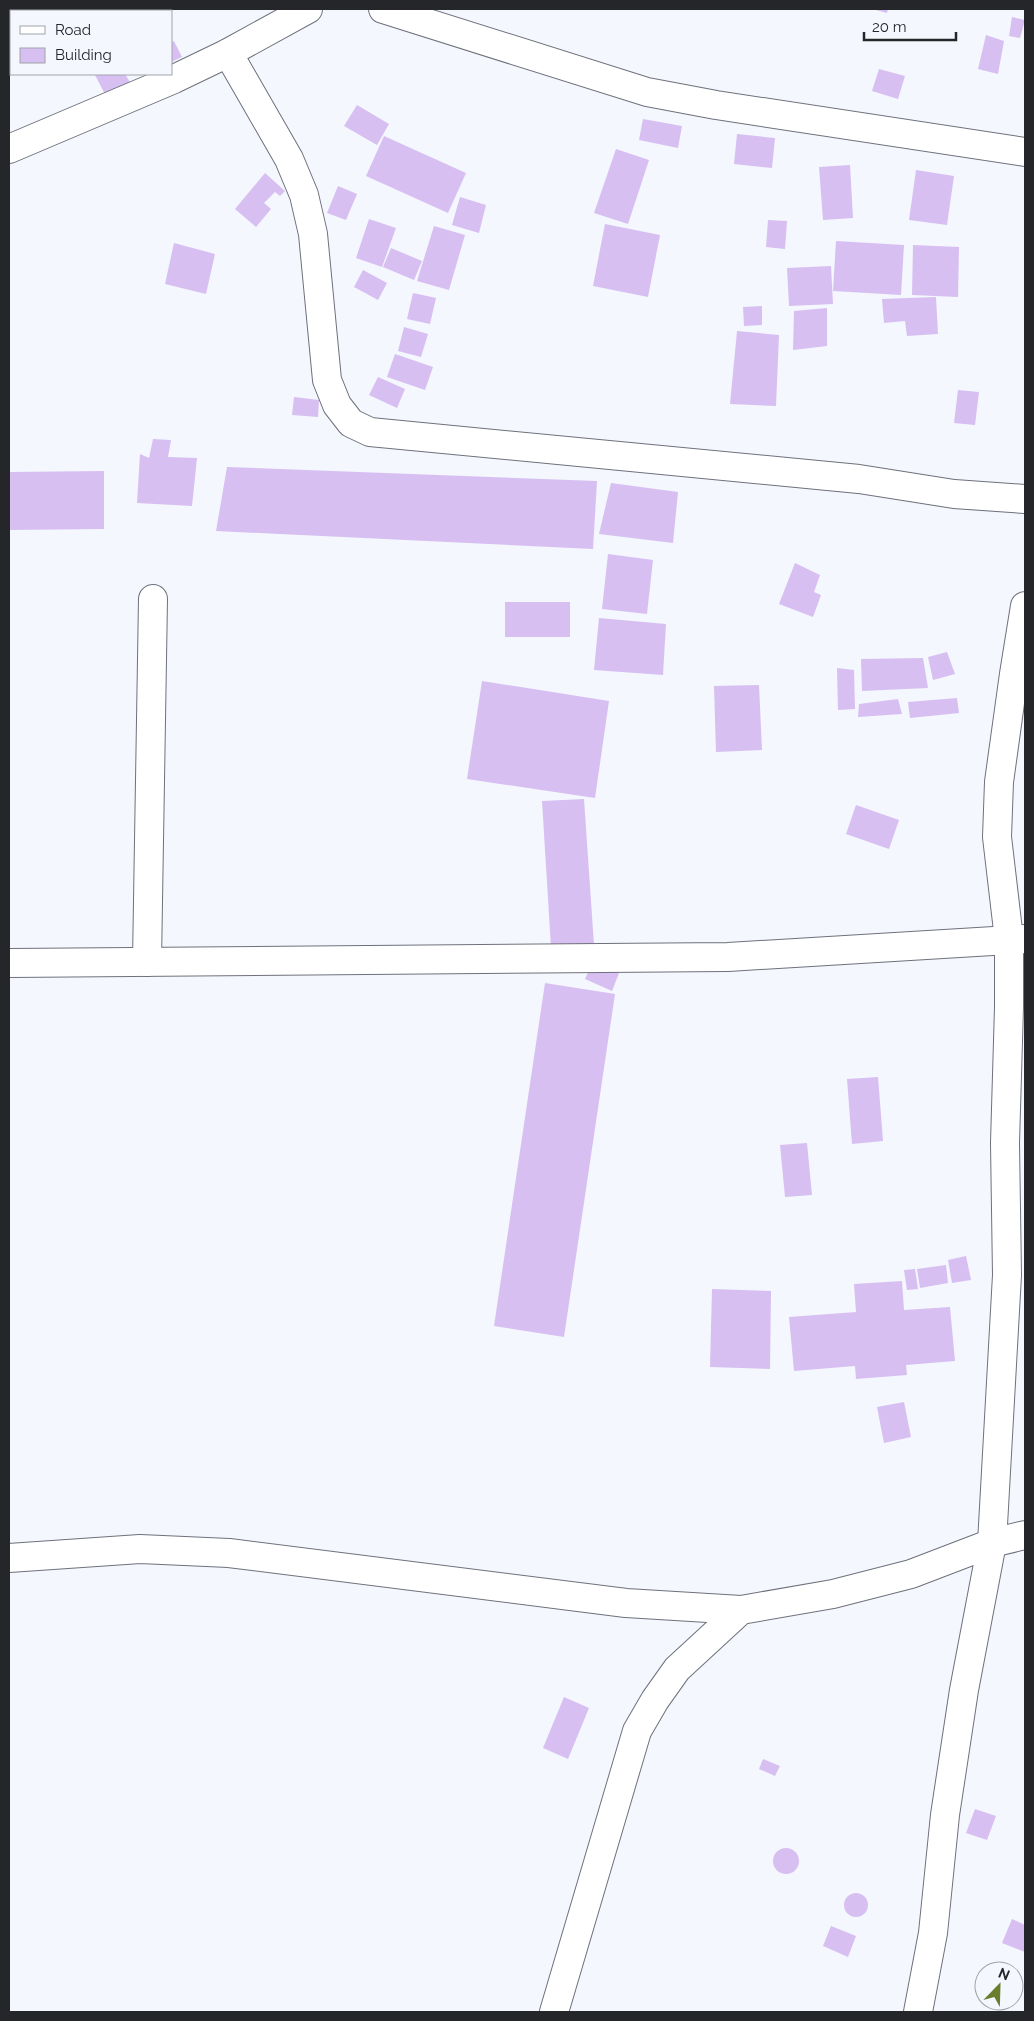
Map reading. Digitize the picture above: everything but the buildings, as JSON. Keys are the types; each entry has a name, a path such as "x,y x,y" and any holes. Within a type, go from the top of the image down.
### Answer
{"street":[{"path":"9,149 156,87 228,52 308,9"},
{"path":"382,9 647,92 716,105 1025,152"},
{"path":"228,52 289,159 304,195 313,234 327,380 337,405 351,423 370,432 859,479 954,494 1025,499"},
{"path":"147,962 153,599"},
{"path":"918,2012 933,1933 945,1815 964,1690 992,1543 1007,1274 1005,1143 1009,1007 1017,939 997,837 999,782 1025,606"},
{"path":"9,962 728,957 1017,939"},
{"path":"9,1558 140,1550 229,1553 626,1603 741,1610 834,1594 911,1574 992,1543 1025,1535"},
{"path":"554,2012 637,1731 655,1700 677,1669 741,1610"}]}
